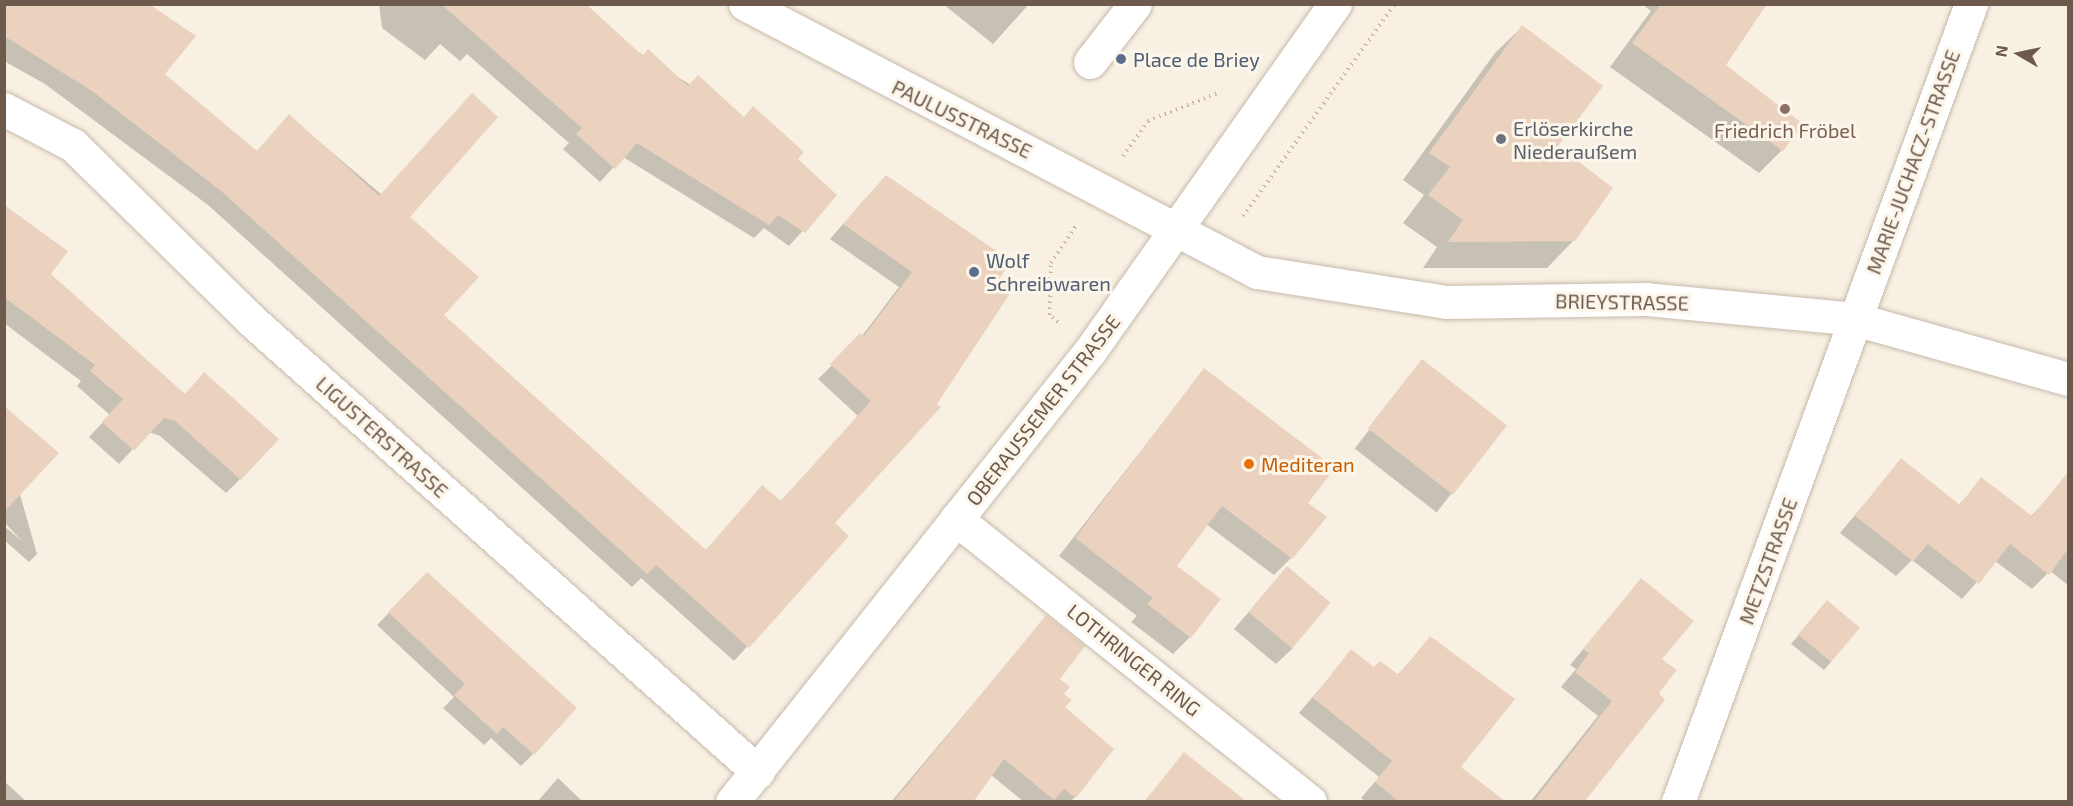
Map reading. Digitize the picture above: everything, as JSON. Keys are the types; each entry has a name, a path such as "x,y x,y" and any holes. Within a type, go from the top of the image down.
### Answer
{"street":[{"name":"PAULUSSTRASSE","path":"745,4 908,94 1102,187 1178,234"},
{"path":"1090,62 1135,4"},
{"name":"OBERAUSSEMER STRASSE","path":"732,801 758,772 1178,234 1335,4"},
{"name":"MARIE-JUCHACZ-STRASSE","path":"1855,319 1971,4"},
{"name":"LIGUSTERSTRASSE","path":"4,109 73,145 250,320 758,772"},
{"name":"BRIEYSTRASSE","path":"1178,234 1257,272 1447,302 1645,299 1855,319 2068,379"},
{"name":"METZSTRASSE","path":"1678,801 1855,319"},
{"name":"LOTHRINGER RING","path":"956,519 1310,801"}],"path":[{"path":"1298,142 1395,4"}],"building":[{"path":"4,4 149,4 196,36 165,74 257,151 289,114 379,196 472,93 498,117 410,217 479,277 444,315 706,550 762,485 781,501 871,401 830,364 860,333 864,336 912,272 843,224 886,175 1011,261 999,279 1013,289 937,404 941,407 835,523 849,536 749,648 656,565 647,574 221,191 92,91 4,36"},
{"path":"441,4 586,4 643,56 648,49 688,86 698,75 744,117 753,106 804,152 798,159 837,195 805,233 778,215 769,225 637,143 615,169 576,134 582,128"},
{"path":"1661,4 1767,4 1726,65 1803,124 1783,151 1632,43"},
{"name":"Erlöserkirche Niederaußem","path":"1522,25 1603,86 1558,146 1613,188 1575,241 1448,242 1463,220 1428,195 1450,167 1429,153"},
{"path":"4,205 68,251 51,274 185,394 204,372 279,439 241,480 175,421 164,418 134,451 102,422 123,399 90,371 95,365 4,297"},
{"path":"1422,359 1507,425 1453,495 1368,428"},
{"path":"1204,368 1335,468 1308,503 1327,517 1292,559 1222,506 1177,566 1221,599 1191,638 1147,604 1153,598 1075,538"},
{"path":"4,406 59,453 4,512"},
{"path":"1901,458 1960,505 1981,477 2032,516 2029,520 2068,472 2068,549 2049,575 2010,544 1979,584 1928,544 1913,561 1855,516"},
{"path":"1287,566 1331,603 1292,649 1248,612"},
{"path":"427,572 577,708 534,755 503,727 497,734 454,695 465,684 388,612"},
{"path":"1641,578 1694,621 1662,659 1677,670 1659,693 1665,700 1585,801 1534,801 1612,701 1575,672 1589,653 1583,649"},
{"path":"1827,600 1860,628 1831,662 1798,634"},
{"path":"1046,615 1085,646 1060,679 1070,687 1064,694 1072,700 1065,707 1114,749 1076,798 1064,789 1054,800 1004,759 974,801 894,801"},
{"path":"1430,636 1515,699 1461,767 1505,801 1398,801 1375,782 1392,761 1313,698 1351,649 1374,667 1380,661 1399,675"},
{"path":"1184,752 1246,801 1145,801"}],"place":[{"name":"Place de Briey","path":"1121,59"},
{"name":"Friedrich Fröbel","path":"1785,109"},
{"name":"Erlöserkirche Niederaußem","path":"1501,139"},
{"name":"Wolf Schreibwaren","path":"974,272"},
{"name":"Mediteran","path":"1249,464"}]}
